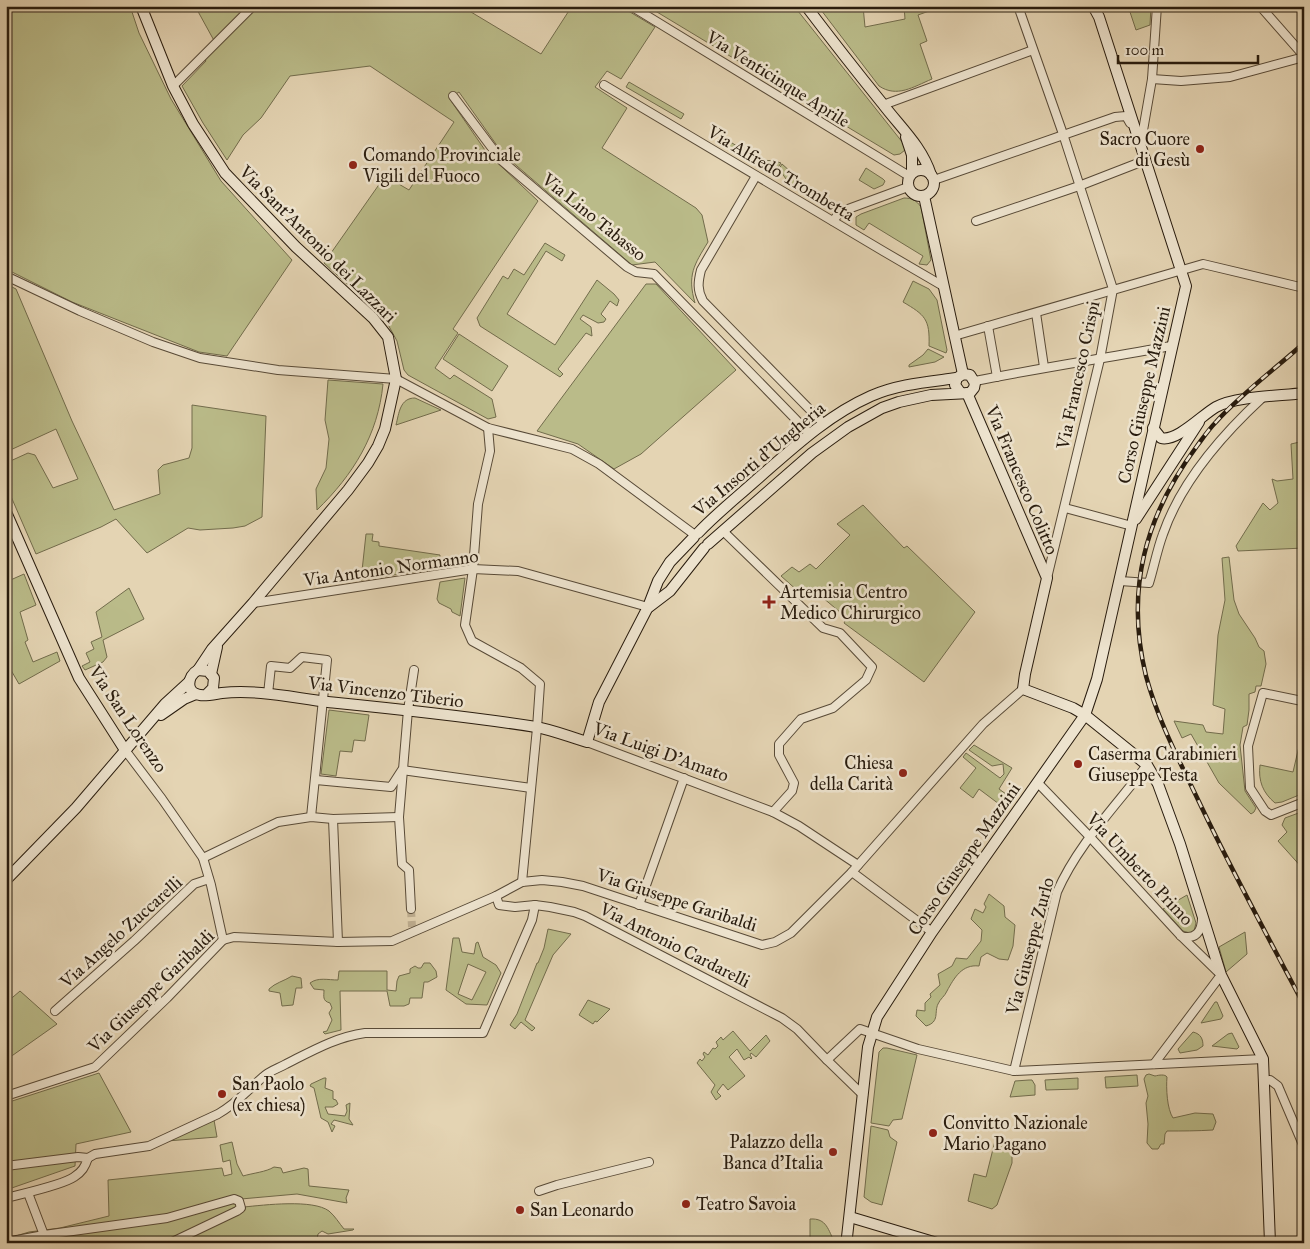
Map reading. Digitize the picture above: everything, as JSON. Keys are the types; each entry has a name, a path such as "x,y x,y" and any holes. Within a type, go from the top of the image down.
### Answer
{"main road":[{"name":"Via Sant'Antonio dei Lazzari","path":"141,6 173,86 193,124 225,173 296,247 373,318 388,337 396,378 384,429 371,458 348,490 253,604 207,655 198,670"},
{"path":"806,6 883,105 920,149 933,177 932,190 924,196 914,195 910,178 910,147 900,126"},
{"name":"Corso Giuseppe Mazzini","path":"848,1243 868,1047 877,1017 932,932 1084,716 1097,679 1186,286 1098,11 1093,6"},
{"path":"910,178 922,170 933,177"},
{"path":"924,196 954,336 960,376 955,385 964,393 974,388 975,382 970,375 960,376"},
{"name":"Via Insorti d'Ungheria","path":"587,742 599,702 648,607 658,580 670,562 695,535 823,423 856,404 886,391 903,386 960,376"},
{"name":"Via Insorti d'Ungheria","path":"648,607 670,591 706,546 812,453 848,427 882,408 899,402 931,395 964,393"},
{"name":"Via Francesco Colitto","path":"964,393 1047,578"},
{"path":"1153,428 1161,438 1171,439 1218,406 1240,399 1304,393"},
{"name":"Corso Giuseppe Mazzini","path":"1132,526 1204,414"},
{"name":"Via San Lorenzo","path":"6,512 79,678 125,750"},
{"path":"695,535 706,534 709,538 706,546"},
{"name":"Via Francesco Crispi","path":"1023,690 1047,578"},
{"name":"Via Sant'Antonio dei Lazzari","path":"213,676 214,658 218,644"},
{"path":"213,676 214,688 201,695 191,689 189,682 192,675 198,670 205,670 213,676 224,689 231,692"},
{"name":"Via Vincenzo Tiberio","path":"6,880 76,808 175,694 189,682"},
{"path":"1023,690 1073,708 1147,765 1158,784 1180,844 1221,975 1263,1059 1270,1243"},
{"name":"Via Vincenzo Tiberio","path":"154,719 184,699 231,692 268,694 408,710 538,728"},
{"name":"Via Luigi D'Amato","path":"538,728 587,742"},
{"path":"850,1217 937,1243"}],"street":[{"path":"173,86 254,6"},
{"name":"Via Venticinque Aprile","path":"632,6 910,178"},
{"name":"Via Francesco Crispi","path":"1018,6 1063,134 1113,289 1100,359 1066,508 1047,578"},
{"path":"1140,142 1152,79 1157,6"},
{"path":"1152,79 1181,81 1230,76 1304,56 1264,7"},
{"path":"883,105 1033,50"},
{"name":"Via Alfredo Trombetta","path":"604,85 943,286"},
{"name":"Via Lino Tabasso","path":"453,96 501,160 627,266 636,272 654,274 810,434"},
{"path":"933,177 1115,117 1126,116 1128,118 1136,138 1140,142"},
{"path":"976,221 1079,186 1146,160"},
{"path":"756,176 701,270 698,284 699,294 703,301 823,423"},
{"path":"832,221 840,212 910,178"},
{"path":"954,336 1203,264 1304,288"},
{"path":"6,276 80,312 153,342 200,358 278,370 396,378 488,428 490,451 478,504 473,569 465,625 472,641 521,668 540,684 538,728 522,882"},
{"path":"1036,312 1044,367"},
{"path":"988,326 997,377"},
{"path":"975,382 1044,367 1171,346"},
{"path":"1120,581 1149,583 1163,534 1181,496 1210,454 1245,414 1262,398"},
{"name":"Via Insorti d'Ungheria","path":"488,428 572,449 599,464 695,535"},
{"path":"1066,508 1132,526"},
{"name":"Via Insorti d'Ungheria","path":"723,531 823,628 840,633 872,667 866,680 833,708 801,718 779,744 779,756 794,783 792,791 773,812"},
{"name":"Via Antonio Normanno","path":"253,604 473,569 518,571 648,607"},
{"path":"268,694 272,666 290,668 302,657 327,660 311,817"},
{"path":"411,909 409,870 402,864 399,817 408,710 414,670"},
{"name":"Via Giuseppe Garibaldi","path":"6,1096 95,1067 167,998 222,940 234,937 338,942 392,941 496,896 522,882 542,880 583,886 762,945 775,942 791,933 852,872 983,724 1023,690"},
{"path":"1302,701 1263,694 1248,746 1250,788 1265,811 1271,815 1304,802"},
{"name":"Via Luigi D'Amato","path":"587,742 773,812 799,826 858,865"},
{"name":"Via San Lorenzo","path":"125,750 203,858 222,940"},
{"name":"Via Giuseppe Zurlo","path":"1014,1071 1058,892 1066,872 1090,837 1147,765"},
{"path":"402,770 531,788"},
{"path":"316,780 391,787 402,770"},
{"path":"639,905 684,778"},
{"name":"Via Umberto Primo","path":"1038,783 1180,936 1221,975"},
{"path":"203,858 278,822 311,817 399,817"},
{"path":"333,818 338,942"},
{"path":"852,872 932,932"},
{"name":"Via Angelo Zuccarelli","path":"55,1012 134,942 194,884 209,879"},
{"name":"Via Antonio Cardarelli","path":"496,896 499,905 515,907 535,905 574,912 585,916 782,1018 797,1029 863,1094"},
{"path":"6,1166 78,1157 88,1158 95,1154 149,1146 227,1109 264,1076 328,1043 352,1034 365,1032 483,1033 532,920 535,905"},
{"path":"1180,936 1187,938 1194,936 1200,931 1202,917"},
{"path":"1154,1064 1221,975"},
{"path":"827,1060 860,1029 918,1049 1014,1071 1263,1059"},
{"path":"1265,1081 1270,1080 1278,1086 1304,1148"},
{"path":"6,1198 73,1179 84,1169 88,1158"},
{"path":"538,1191 557,1184 649,1162"},
{"path":"28,1193 44,1235"},
{"path":"6,1242 167,1218 234,1200 239,1201 241,1208 237,1211 170,1243"}],"green space":[{"path":"6,6 130,6 139,33 171,99 221,181 292,260 227,356 199,352 72,302 6,269"},
{"path":"195,6 461,6 541,54 572,6 620,6 655,27 621,79 607,71 595,87 627,108 602,148 696,208 702,215 708,242 693,271 692,285 695,303 655,262 632,265 503,154 459,92 449,98 487,153 538,201 453,329 458,333 435,368 450,379 454,375 492,399 496,417 488,419 408,375 404,370 397,341 385,319 324,263 385,176 409,190 454,122 370,66 290,76 261,118 243,135 227,160 182,86 206,61 204,58 217,46"},
{"path":"647,6 794,6 903,143 905,150 900,154 894,155"},
{"path":"818,6 863,6 865,27 905,19 904,6 943,6 918,15 927,41 920,44 932,79 912,88 899,91 892,91 879,86"},
{"path":"1128,6 1151,6 1150,25 1136,30"},
{"path":"629,82 684,114 681,119 626,87"},
{"path":"720,136 761,160 781,163 777,169 759,166 717,141"},
{"path":"782,164 791,172 795,180 836,204 822,204 791,186 779,169"},
{"path":"866,168 885,181 883,185 874,189 859,180"},
{"path":"904,198 914,200 921,207 931,260 927,265 919,264 923,256 869,223 864,230 856,225 856,217 861,214"},
{"path":"545,243 565,255 562,261 546,251 507,314 555,345 597,280 619,300 617,306 610,301 601,314 606,319 604,322 598,323 583,315 580,319 591,327 592,336 586,333 558,369 563,374 560,377 480,326 477,318 503,276 508,279 514,269 524,275"},
{"path":"913,281 929,289 937,300 946,353 929,346 925,319 903,302"},
{"path":"6,284 16,289 72,421 114,510 160,494 158,470 163,465 189,458 192,448 192,405 266,416 262,517 245,526 233,528 200,530 188,528 147,553 116,519 36,554 6,485 6,463 28,453 35,455 53,488 78,479 56,429 6,452"},
{"path":"646,284 656,284 736,370 641,454 614,469 578,444 537,431"},
{"path":"459,334 508,366 492,391 443,359"},
{"path":"928,349 944,357 935,362 909,367 909,365"},
{"path":"328,380 383,384 376,420 362,453 342,483 317,510 316,489 326,468 329,439 325,420"},
{"path":"415,398 441,410 396,425 403,403"},
{"path":"1304,441 1304,548 1238,551 1236,546 1263,503 1270,510 1278,503 1272,479 1277,481 1293,479 1291,444"},
{"path":"863,505 904,548 907,546 975,612 924,682 844,623 847,618 810,587 799,592 781,576 792,567 799,572 810,564 816,569 850,535 837,524"},
{"path":"366,534 373,534 372,541 379,542 379,546 440,555 439,568 361,580"},
{"path":"1229,557 1234,600 1239,614 1259,647 1264,651 1266,664 1261,686 1256,686 1255,692 1249,694 1247,725 1243,727 1240,745 1245,791 1256,808 1251,814 1219,783 1191,734 1182,738 1174,721 1203,725 1206,732 1223,734 1225,709 1213,705 1218,635 1225,600 1222,558"},
{"path":"24,574 36,605 20,612 28,640 25,642 33,662 57,652 60,661 19,684 8,665 6,666 6,582"},
{"path":"465,578 460,616 439,603 437,599 440,582"},
{"path":"129,588 144,619 103,640 107,657 103,662 85,670 82,666 90,662 86,653 94,649 91,642 102,637 96,612"},
{"path":"329,710 369,715 365,741 354,740 352,752 340,751 336,776 321,774"},
{"path":"1304,725 1304,793 1275,803 1262,786 1260,765 1293,772"},
{"path":"974,745 1012,768 999,789 1006,794 999,804 979,789 973,798 960,788 976,768 963,757 966,753 1000,778 1004,774 1003,764 992,766 969,750"},
{"path":"1304,811 1304,870 1278,841 1287,832 1282,825 1285,818"},
{"path":"989,894 1004,906 1005,917 1015,925 1013,946 1008,960 999,959 987,953 981,957 979,966 968,967 959,973 939,1002 935,1019 926,1026 916,1016 917,1010 925,1011 925,1003 931,997 930,994 940,985 938,974 952,966 956,958 967,959 981,941 982,930 971,919 975,909 983,913 986,907 984,904"},
{"path":"1187,895 1196,923 1194,931 1190,933 1183,931 1163,909"},
{"path":"548,929 571,934 553,955 525,1020 535,1028 532,1031 521,1022 515,1029 510,1025 517,1014 544,948"},
{"path":"1245,932 1247,954 1226,972 1219,947"},
{"path":"453,938 459,938 462,952 474,954 476,943 478,942 483,957 496,965 501,973 487,1005 466,1004 446,990","holes":["468,964 486,972 472,1000 458,994"]},
{"path":"424,963 430,963 436,971 437,977 424,982 422,998 410,998 409,1004 404,1006 390,1006 387,991 340,991 341,1030 325,1034 323,1032 327,1031 332,1020 329,1013 332,1008 330,1003 325,1000 324,990 314,989 310,983 320,979 338,980 339,971 387,971 387,990 396,991 399,976 410,973 410,969 415,966 421,968"},
{"path":"292,976 301,978 302,988 296,988 293,1005 282,1006 280,993 269,991 269,989"},
{"path":"20,991 57,1024 6,1060 6,1003"},
{"path":"588,1000 610,1009 593,1024 579,1015"},
{"path":"1215,1002 1217,1002 1223,1016 1221,1019 1201,1023"},
{"path":"733,1031 750,1051 766,1035 770,1041 756,1057 751,1053 751,1059 749,1057 744,1060 737,1049 729,1057 745,1076 728,1090 723,1084 717,1092 721,1096 716,1100 711,1092 715,1085 697,1063 705,1057 704,1052 708,1055 713,1048 715,1049 718,1046 716,1042 721,1037 723,1040"},
{"path":"1193,1032 1201,1037 1203,1046 1197,1050 1180,1053 1178,1049"},
{"path":"1232,1033 1239,1047 1237,1049 1212,1046 1228,1034"},
{"path":"883,1048 917,1055 902,1119 893,1120 889,1126 871,1123 879,1052"},
{"path":"99,1073 131,1132 76,1144 75,1166 6,1190 6,1103"},
{"path":"1149,1074 1167,1077 1168,1104 1173,1118 1195,1113 1213,1114 1216,1122 1213,1130 1167,1131 1164,1144 1161,1144 1158,1149 1152,1149 1147,1143 1146,1103 1148,1096 1144,1079"},
{"path":"1137,1075 1138,1086 1106,1088 1105,1077"},
{"path":"326,1078 325,1088 333,1091 333,1099 338,1104 333,1107 325,1107 328,1114 345,1116 347,1111 346,1105 350,1103 349,1119 353,1125 334,1120 331,1124 335,1126 332,1132 328,1122 321,1118 314,1088 310,1086"},
{"path":"1078,1078 1078,1089 1046,1090 1045,1080"},
{"path":"1032,1080 1035,1085 1035,1095 1010,1097 1015,1081"},
{"path":"214,1120 217,1137 167,1141"},
{"path":"871,1126 888,1130 890,1137 897,1142 882,1205 871,1202 864,1197"},
{"path":"995,1141 1012,1145 1012,1163 997,1205 992,1209 968,1201 974,1174 986,1177"},
{"path":"232,1142 237,1164 243,1176 274,1167 281,1168 283,1173 304,1168 308,1169 309,1186 349,1190 346,1198 347,1203 297,1194 241,1199 244,1207 300,1204 322,1207 335,1217 344,1229 354,1229 328,1234 322,1231 312,1243 6,1243 6,1239 29,1232 60,1228 109,1216 108,1180 222,1168 224,1176 232,1174 230,1160 223,1162 220,1145"},
{"path":"810,1219 820,1220 824,1223 835,1243 810,1243"}],"tunnel":[{"path":"411,909 412,927"}],"railway":[{"path":"1304,343 1247,392 1213,425 1179,472 1164,499 1152,527 1144,555 1139,584 1138,614 1140,644 1146,676 1163,726 1251,906 1304,1005"}],"place":[{"name":"Sacro Cuore di Gesù","path":"1200,149"},
{"name":"Comando Provinciale Vigili del Fuoco","path":"353,165"},
{"name":"Artemisia Centro Medico Chirurgico","path":"769,602"},
{"name":"Caserma Carabinieri Giuseppe Testa","path":"1078,764"},
{"name":"Chiesa della Carità","path":"903,773"},
{"name":"San Paolo (ex chiesa)","path":"222,1094"},
{"name":"Convitto Nazionale Mario Pagano","path":"933,1133"},
{"name":"Palazzo della Banca d'Italia","path":"833,1152"},
{"name":"Teatro Savoia","path":"686,1204"},
{"name":"San Leonardo","path":"520,1210"}]}
